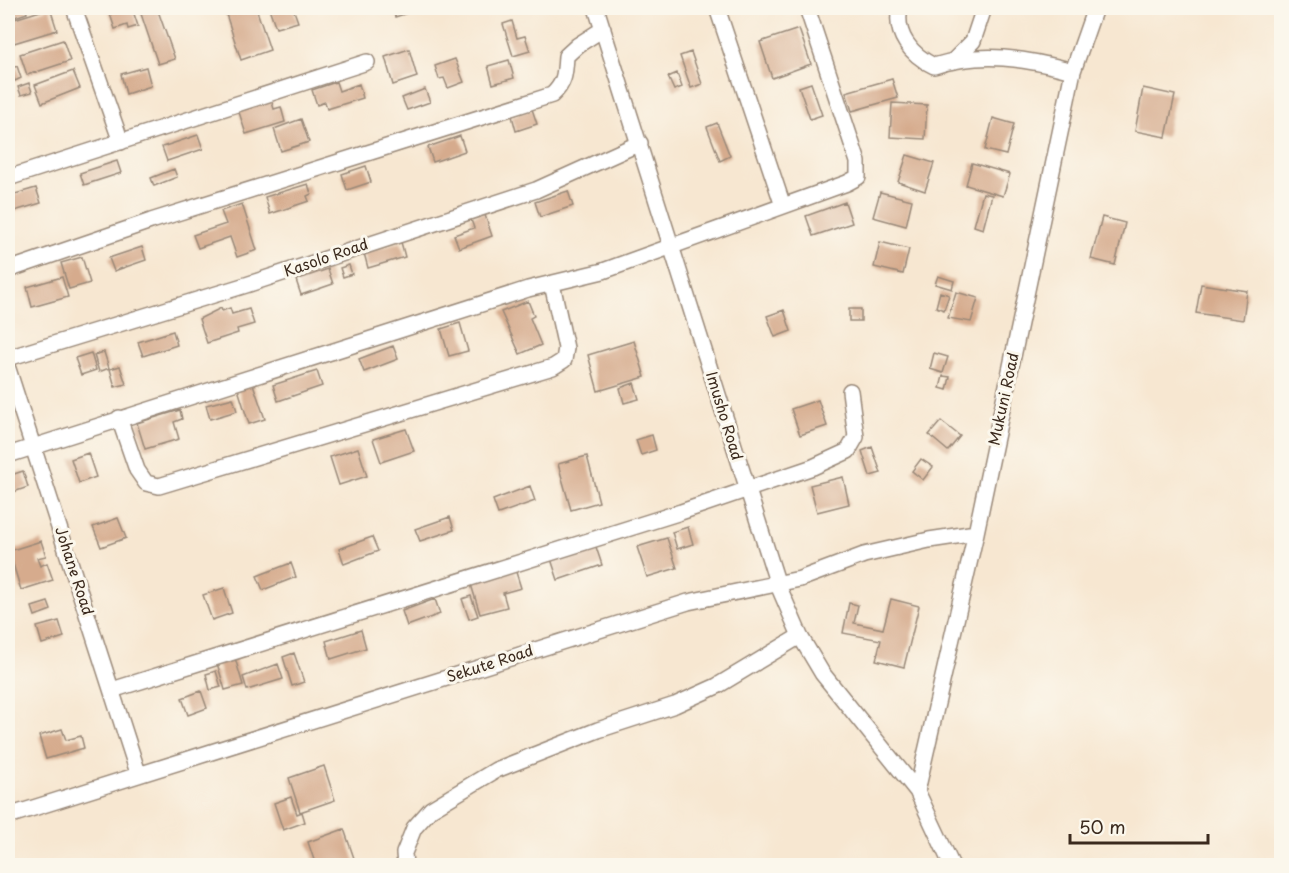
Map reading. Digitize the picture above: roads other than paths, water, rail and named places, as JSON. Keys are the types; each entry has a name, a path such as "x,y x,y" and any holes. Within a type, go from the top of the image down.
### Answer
{"street":[{"path":"74,8 121,142"},
{"name":"Imusho Road","path":"596,8 673,246 746,489 778,585 800,636 822,673 917,791 952,866"},
{"path":"717,8 783,206"},
{"path":"8,455 119,418 552,284 603,271 847,183 858,177 858,162 807,8"},
{"path":"900,8 900,32 918,59 934,66 954,60 991,56 1028,59 1073,71"},
{"path":"954,60 973,41 984,8"},
{"name":"Mukuni Road","path":"917,791 976,533 1073,71 1095,8"},
{"path":"8,270 219,199 552,95 561,87 565,77 566,56 578,45 603,29"},
{"path":"8,177 367,62"},
{"name":"Kasolo Road","path":"8,358 246,285 536,190 640,143"},
{"path":"119,418 137,470 146,483 159,486 531,374 553,367 564,360 566,348 552,284"},
{"name":"Johane Road","path":"8,369 138,773"},
{"path":"112,690 681,512 813,467 848,451 856,437 850,392"},
{"name":"Sekute Road","path":"8,816 138,773 688,602 778,585 864,555 929,540 976,533"},
{"path":"405,866 404,853 414,828 431,809 496,770 598,730 675,705 717,686 800,636"}]}
